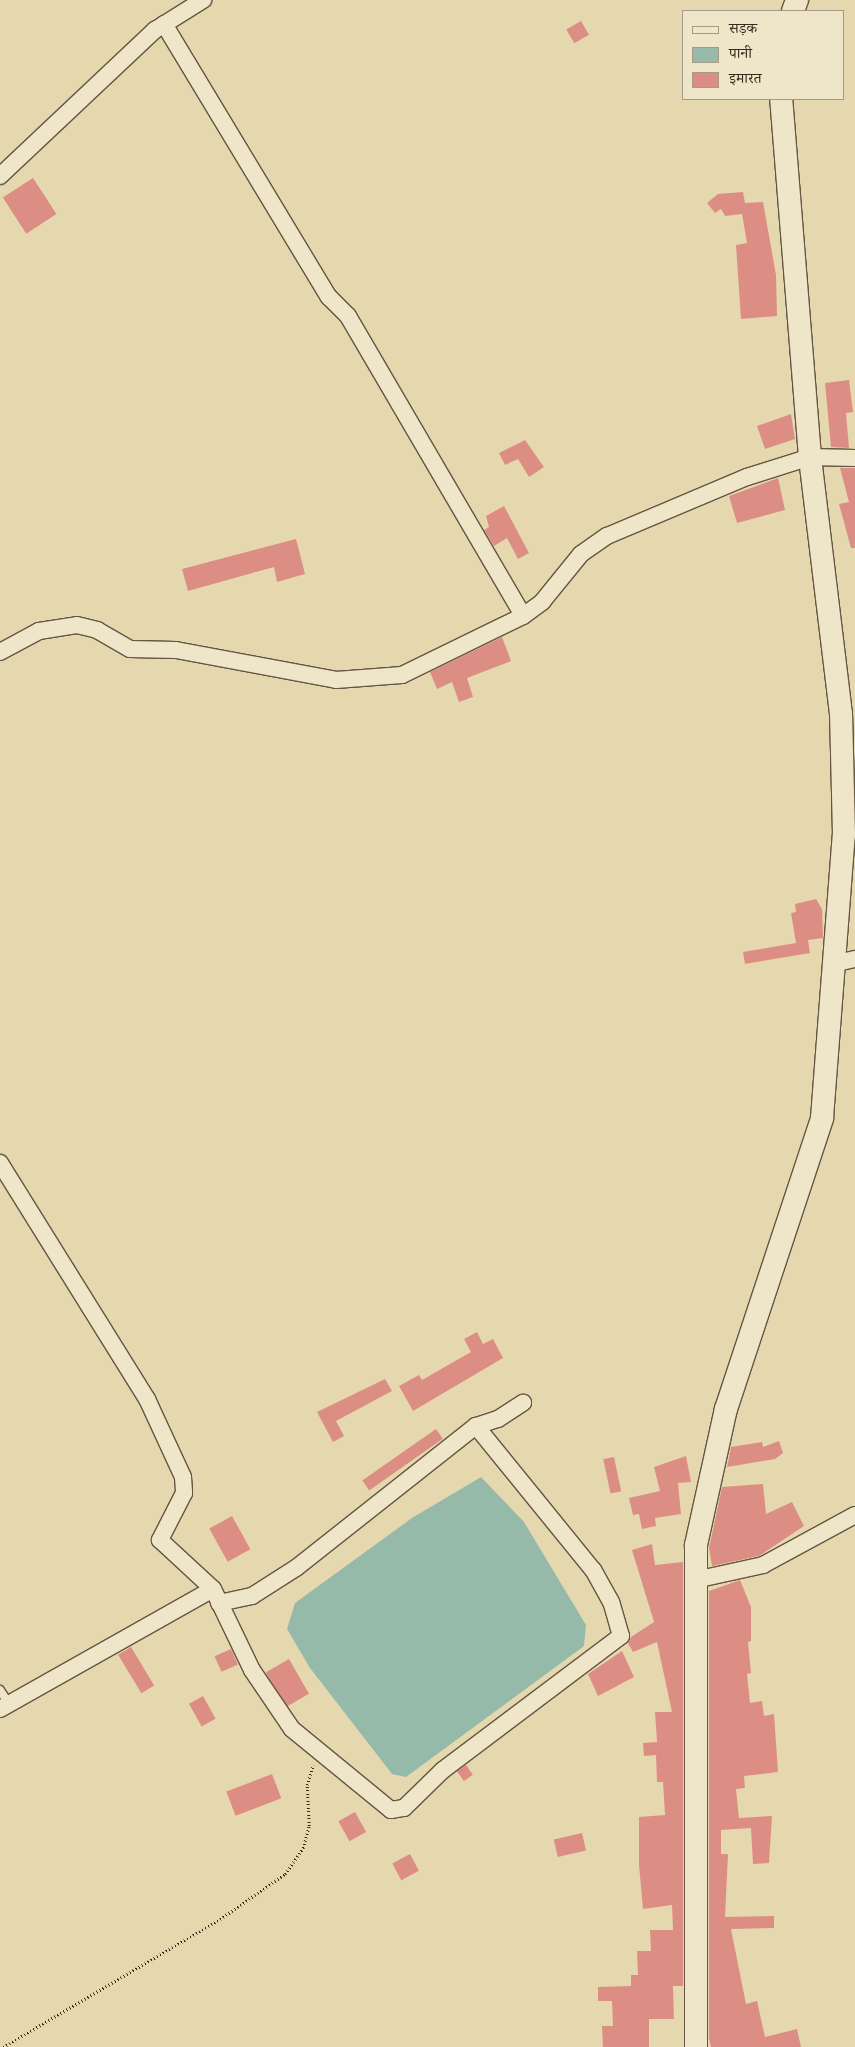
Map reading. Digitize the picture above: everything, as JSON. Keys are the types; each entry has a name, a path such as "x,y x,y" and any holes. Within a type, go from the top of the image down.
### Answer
{"street":[{"path":"0,176 164,24 202,0"},
{"path":"164,24 329,297 348,316 523,616"},
{"path":"696,2047 695,1580 700,1517 726,1409 822,1118 829,1065 833,964 844,835 845,773 830,596 810,457 781,100"},
{"path":"0,652 39,631 77,624 97,630 130,649 176,650 336,680 383,677 420,668 523,616 542,602 592,545 686,502 810,457 855,458"},
{"path":"833,964 855,959"},
{"path":"0,1163 146,1399 184,1486 180,1504 160,1534 160,1540 216,1596 272,1705 292,1728 391,1810 401,1810 443,1770 619,1640 617,1618 593,1570 476,1426"},
{"path":"4,1707 216,1596 252,1596 296,1568 476,1426 498,1419 523,1403"},
{"path":"695,1580 763,1565 855,1515"}],"lane":[{"path":"0,1690 4,1707"}],"path":[{"path":"3,2047 220,1918 285,1874 303,1848 309,1826 307,1776 320,1750"}],"water":[{"path":"481,1477 524,1522 586,1625 584,1646 406,1777 392,1774 310,1668 287,1629 295,1603 412,1518"}],"building":[{"path":"581,21 589,35 574,43 566,30"},
{"path":"33,178 56,214 26,234 3,198"},
{"path":"743,192 745,203 763,202 776,275 777,316 741,319 736,245 747,243 742,214 725,216 721,209 715,213 707,203 718,194"},
{"path":"849,380 853,412 846,413 849,448 831,447 825,383"},
{"path":"791,414 795,439 765,449 757,426"},
{"path":"525,440 544,467 529,477 518,459 505,465 499,453"},
{"path":"840,468 855,468 855,548 851,548 839,504 849,502"},
{"path":"778,478 785,510 737,523 729,496"},
{"path":"504,506 529,553 518,559 507,538 494,546 484,530 489,527 486,516"},
{"path":"296,539 305,574 277,582 274,567 188,591 182,569"},
{"path":"502,637 511,661 467,678 473,697 459,702 452,682 437,689 430,672"},
{"path":"816,899 822,909 823,938 808,940 810,953 745,964 743,952 796,943 791,913 796,912 795,904"},
{"path":"477,1332 483,1344 493,1339 503,1358 413,1411 399,1386 419,1375 422,1380 471,1352 464,1339"},
{"path":"385,1379 392,1391 336,1421 344,1436 333,1442 317,1412"},
{"path":"436,1429 443,1439 369,1490 362,1481"},
{"path":"779,1441 783,1453 775,1459 727,1467 731,1447 762,1442 763,1447"},
{"path":"686,1456 691,1482 678,1483 681,1514 655,1518 656,1526 642,1529 639,1514 633,1515 629,1498 660,1491 654,1467"},
{"path":"614,1457 621,1491 611,1494 603,1459"},
{"path":"763,1484 766,1514 792,1502 804,1526 759,1556 712,1566 709,1548 722,1487"},
{"path":"232,1516 250,1549 228,1562 209,1529"},
{"path":"652,1544 655,1565 683,1562 683,1986 673,1986 674,2019 649,2019 649,2047 603,2047 602,2026 613,2026 612,2001 598,2001 598,1987 631,1986 631,1975 638,1975 637,1951 651,1951 650,1930 673,1930 672,1905 643,1909 639,1865 639,1817 665,1815 663,1782 657,1782 656,1755 644,1756 643,1743 657,1742 655,1712 672,1712 657,1642 633,1652 628,1643 631,1637 654,1622 632,1550"},
{"path":"740,1580 751,1607 751,1641 748,1642 751,1673 747,1674 750,1703 762,1701 764,1716 774,1714 778,1772 744,1776 745,1788 736,1789 739,1818 772,1816 769,1863 753,1864 751,1828 721,1830 721,1854 728,1854 725,1917 774,1916 774,1928 731,1929 746,2004 757,2001 765,2037 797,2029 801,2047 711,2047 709,2038 709,1591"},
{"path":"131,1647 154,1686 141,1693 118,1655"},
{"path":"231,1649 238,1665 221,1672 215,1656"},
{"path":"622,1651 634,1677 598,1696 588,1674"},
{"path":"289,1659 309,1694 286,1707 266,1672"},
{"path":"203,1696 216,1719 202,1726 189,1704"},
{"path":"466,1765 473,1775 464,1781 457,1771"},
{"path":"272,1774 281,1798 236,1816 226,1792"},
{"path":"355,1812 366,1832 350,1841 338,1821"},
{"path":"582,1833 586,1851 558,1857 554,1840"},
{"path":"410,1854 419,1871 401,1880 392,1863"}]}
